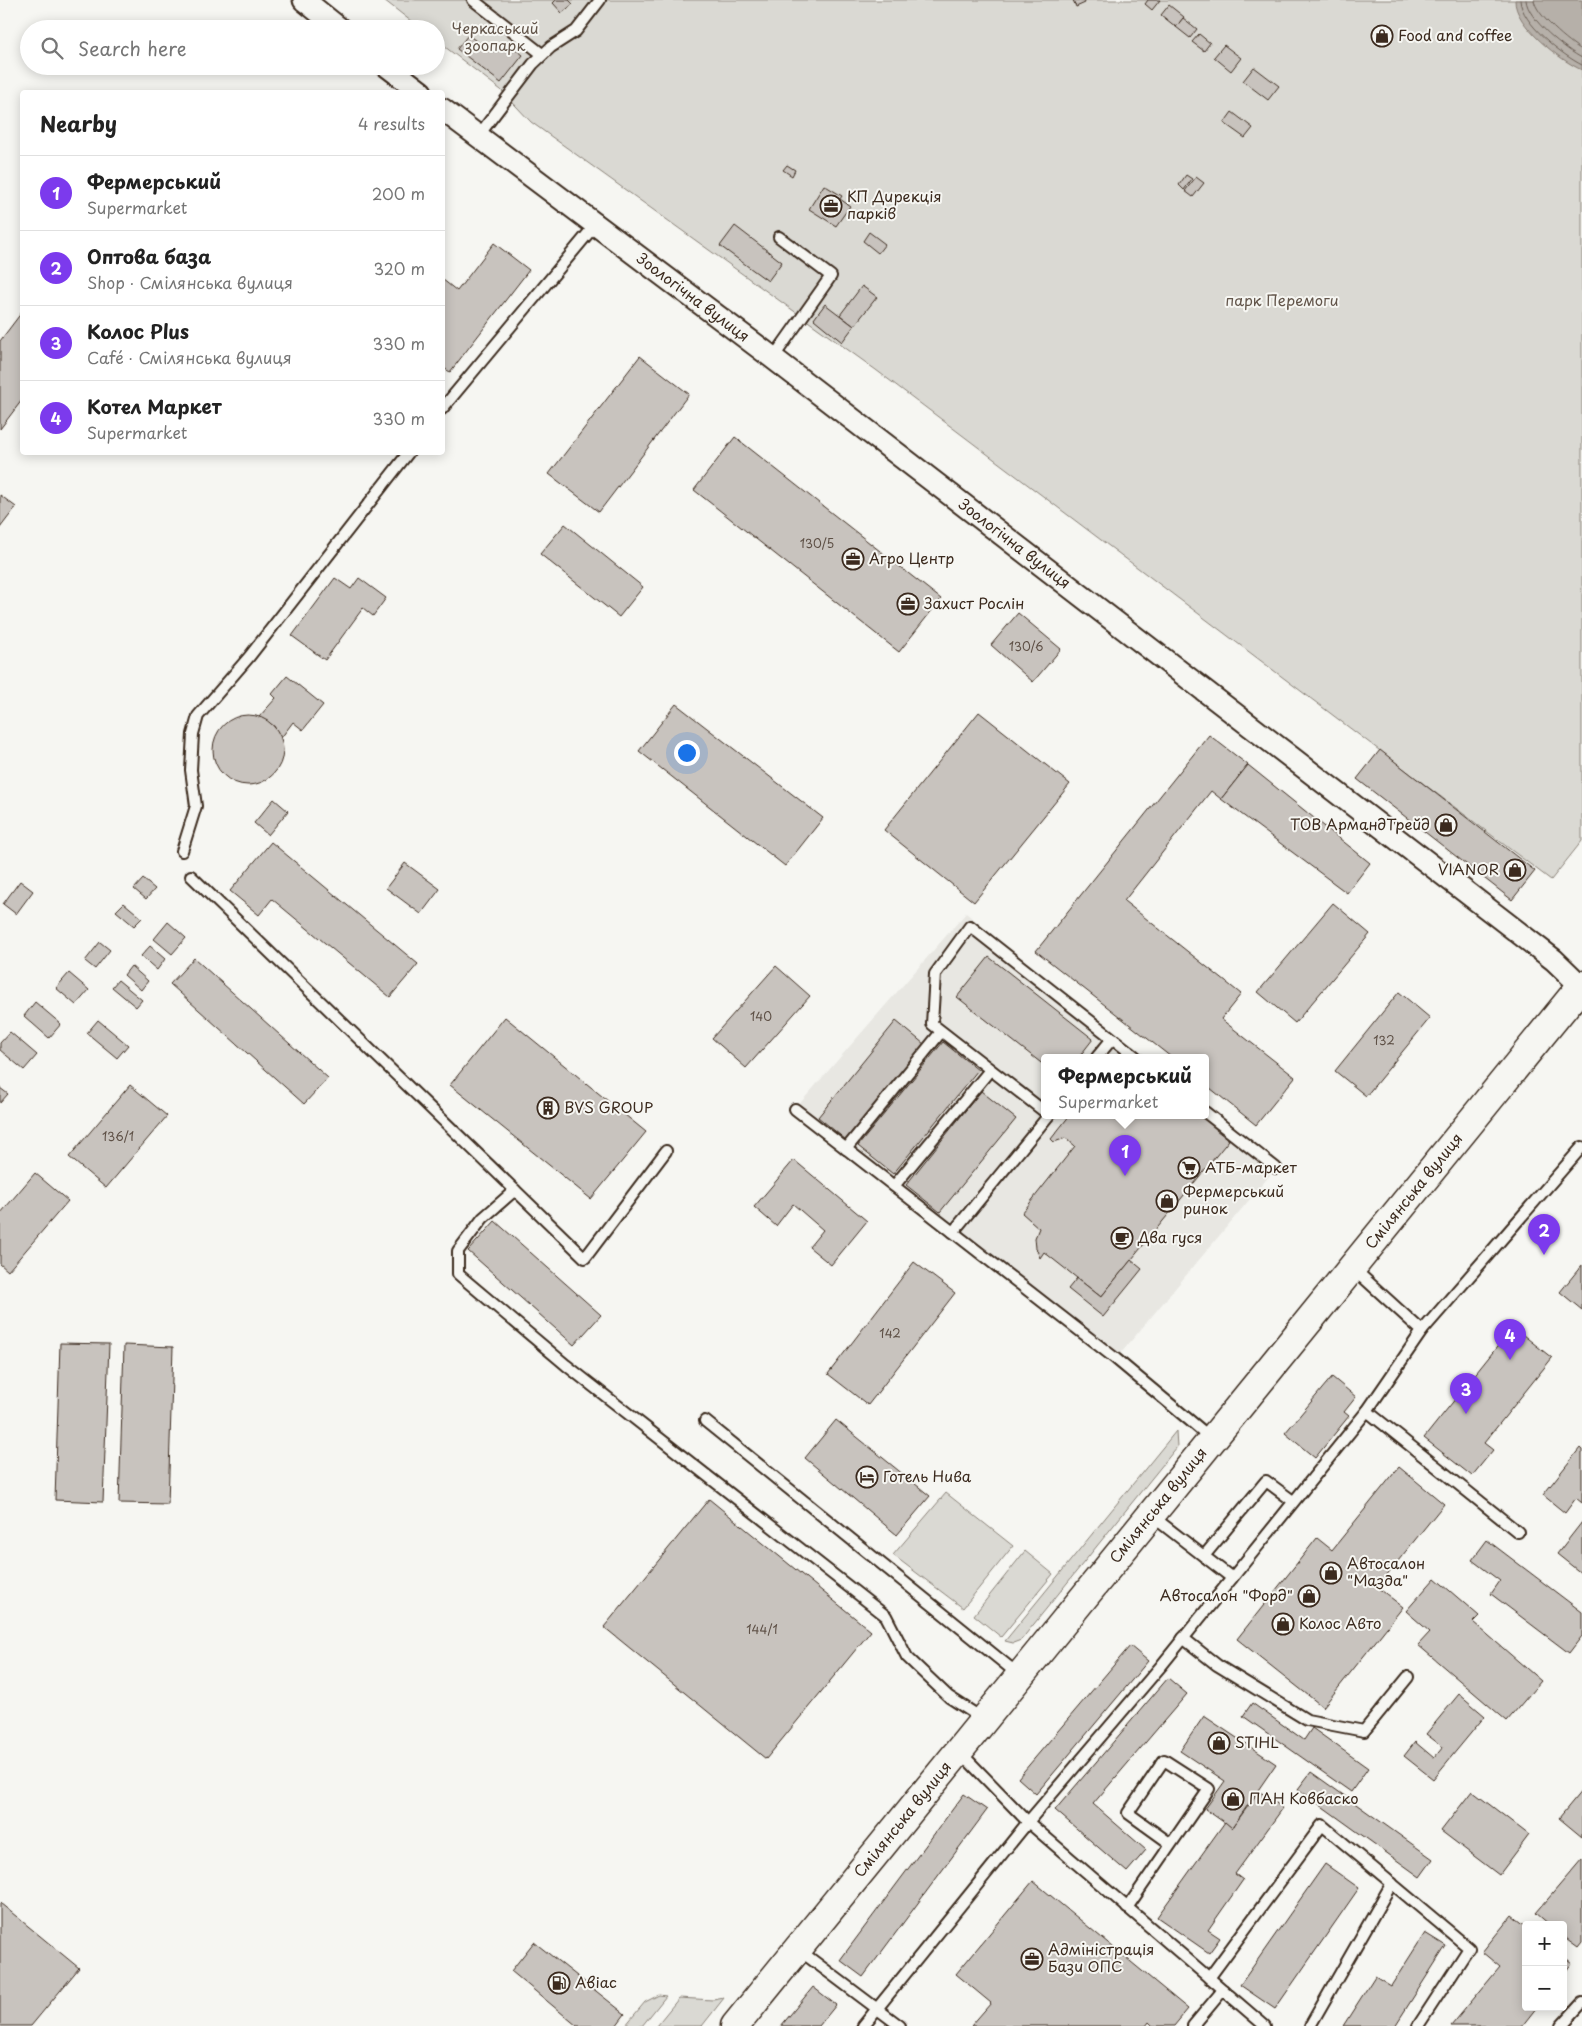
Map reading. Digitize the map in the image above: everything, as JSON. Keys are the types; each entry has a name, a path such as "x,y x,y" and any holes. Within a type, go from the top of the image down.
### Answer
{"main road":[{"name":"Смілянська вулиця","path":"735,2026 1582,986"}],"street":[{"path":"304,0 329,20"},
{"path":"398,75 417,90"},
{"name":"Зоологічна вулиця","path":"445,111 773,358 1554,960 1582,986"}],"lane":[{"path":"473,0 542,54"},
{"path":"479,135 522,77 542,54 576,31 600,0"},
{"path":"446,397 596,224"},
{"path":"773,358 831,276 779,237"},
{"path":"182,851 196,806 191,770 193,734 198,716 249,657 407,455"},
{"path":"191,876 584,1258 666,1151"},
{"path":"1041,1109 932,1024 935,974 970,926 1132,1054"},
{"path":"846,1149 941,1032"},
{"path":"1100,1054 1112,1039"},
{"path":"894,1186 990,1070"},
{"path":"795,1109 1116,1359 1212,1440"},
{"path":"1209,1115 1276,1168"},
{"path":"953,1232 1046,1119"},
{"path":"863,2026 1028,1822 1232,1578 1366,1411 1422,1331 1582,1147"},
{"path":"515,1190 483,1218 458,1251 458,1274 566,1366 886,1616 907,1657 949,1697 984,1720"},
{"path":"1352,1268 1422,1331"},
{"path":"1366,1411 1518,1532"},
{"path":"705,1421 1020,1676"},
{"path":"1204,1556 1266,1481 1293,1501"},
{"path":"1151,1515 1232,1578"},
{"path":"1183,1638 1218,1665 1307,1720 1364,1731 1408,1677"},
{"path":"958,1751 1028,1822 1265,2026"},
{"path":"1127,1908 1209,1789 1164,1760 1128,1813 1171,1844"},
{"path":"1209,1978 1322,1825 1469,1948 1418,2026"},
{"path":"1310,2026 1392,1883"},
{"path":"798,1949 900,2026"},
{"path":"1194,2026 1223,1990"},
{"path":"1561,2026 1582,2003"}],"shaded area":[{"path":"966,913 1132,1054 1041,1054 1041,1119 1209,1118 1276,1168 1116,1359 795,1109"}],"green space":[{"name":"парк Перемоги","path":"384,0 1582,0 1582,841 1551,880 876,370 531,122 501,90 445,47 445,20 410,20"},
{"path":"1176,1431 1177,1447 1021,1640 1013,1643 1005,1641"},
{"path":"946,1493 1013,1546 963,1608 893,1555"},
{"path":"1025,1551 1053,1574 1001,1637 974,1615"},
{"path":"659,1995 666,1996 642,2026 625,2026 645,2002"},
{"path":"679,1998 713,2000 724,1998 702,2026 656,2026"}],"water":[{"path":"1515,0 1582,0 1582,70 1551,50 1530,31 1517,10"}],"building":[{"path":"556,0 569,0 573,4 562,13 553,3"},
{"path":"1073,0 1084,0 1085,3 1076,7"},
{"path":"1148,0 1160,0 1152,10 1145,4"},
{"path":"1169,5 1184,17 1176,27 1161,15"},
{"path":"1183,18 1197,29 1190,38 1176,27"},
{"path":"1199,34 1210,43 1204,51 1192,42"},
{"path":"468,35 490,51 505,50 509,44 523,55 501,83 457,49"},
{"path":"1224,45 1241,58 1231,71 1214,57"},
{"path":"1254,67 1279,86 1268,100 1243,81"},
{"path":"1232,112 1253,128 1245,138 1224,123"},
{"path":"787,165 795,170 792,176 783,170"},
{"path":"1186,175 1192,179 1184,190 1179,185"},
{"path":"1196,177 1204,183 1193,197 1185,191"},
{"path":"824,185 842,196 840,199 850,206 836,226 809,209"},
{"path":"735,226 782,262 768,281 720,246"},
{"path":"869,232 885,244 878,253 863,241"},
{"path":"494,243 529,270 450,372 445,369 445,281 457,291"},
{"path":"862,286 877,297 854,326 840,315"},
{"path":"825,304 854,326 842,342 814,319"},
{"path":"20,315 20,403 0,429 0,341"},
{"path":"640,356 689,394 599,512 549,474"},
{"path":"735,437 941,599 899,652 694,490"},
{"path":"0,495 16,507 0,528"},
{"path":"565,524 643,587 619,617 540,554"},
{"path":"335,578 351,589 359,578 386,598 373,616 363,608 325,660 292,636"},
{"path":"1018,613 1061,649 1033,682 991,645"},
{"path":"287,676 323,705 303,730 293,722 281,738 274,726 259,717 276,698 272,694"},
{"path":"676,704 823,818 785,866 639,751"},
{"path":"979,712 1070,784 974,902 884,830"},
{"path":"248,715 261,718 273,725 280,737 283,750 280,763 273,775 261,782 248,785 235,782 223,775 216,763 213,750 216,737 223,725 235,718"},
{"path":"1209,735 1248,765 1221,799 1211,791 1124,901 1241,994 1221,1019 1295,1077 1256,1125 1209,1087 1209,1054 1167,1054 1036,951"},
{"name":"ТОВ АрмандТрейд","path":"1380,750 1535,871 1512,900 1357,779"},
{"path":"1248,765 1370,863 1347,893 1221,799"},
{"path":"274,799 288,811 268,835 254,823"},
{"path":"271,842 418,964 390,997 272,899 259,915 230,891"},
{"path":"405,863 440,889 421,914 386,888"},
{"path":"143,879 155,889 146,899 134,889"},
{"path":"20,881 33,891 16,914 3,904"},
{"path":"124,903 142,918 134,926 116,911"},
{"path":"1333,903 1370,934 1295,1023 1258,992"},
{"path":"168,922 186,938 172,954 154,939"},
{"path":"100,942 110,950 95,969 85,961"},
{"path":"150,946 165,959 157,970 141,956"},
{"path":"989,957 1093,1039 1081,1054 1041,1054 1041,1063 957,997"},
{"path":"194,958 328,1078 304,1104 170,984"},
{"path":"131,966 148,981 141,990 124,975"},
{"path":"776,966 810,996 746,1068 712,1038"},
{"path":"69,973 89,990 76,1005 56,988"},
{"path":"118,980 142,1000 136,1007 112,987"},
{"path":"1399,992 1430,1018 1366,1096 1335,1071"},
{"path":"35,1002 61,1024 49,1038 24,1016"},
{"name":"BVS GROUP","path":"505,1017 646,1132 591,1199 450,1085"},
{"path":"98,1020 128,1045 117,1058 87,1033"},
{"path":"896,1021 924,1044 846,1140 818,1117"},
{"path":"10,1032 37,1055 24,1070 0,1050 0,1043"},
{"path":"943,1042 978,1070 893,1174 858,1146"},
{"path":"130,1085 167,1116 106,1188 69,1157"},
{"path":"0,1088 8,1094 0,1103"},
{"path":"981,1091 1016,1119 940,1212 906,1185"},
{"path":"1209,1118 1220,1125 1216,1130 1229,1140 1101,1297 1044,1252 1040,1258 1035,1238 1039,1228 1022,1213 1075,1146 1066,1138 1054,1142 1051,1139 1067,1119"},
{"path":"794,1160 867,1221 831,1265 809,1247 823,1230 793,1204 776,1226 754,1207"},
{"path":"35,1173 68,1201 8,1271 0,1264 0,1214"},
{"path":"495,1221 601,1315 574,1345 468,1251"},
{"path":"1131,1260 1142,1269 1103,1317 1068,1289 1077,1278 1101,1297"},
{"path":"914,1262 955,1293 868,1405 828,1374"},
{"path":"1582,1265 1582,1310 1560,1292"},
{"path":"1513,1327 1552,1358 1484,1443 1493,1450 1472,1476 1424,1438"},
{"path":"60,1343 109,1344 103,1502 55,1500"},
{"path":"124,1345 173,1347 168,1504 119,1503"},
{"path":"1332,1377 1356,1397 1344,1412 1349,1416 1315,1458 1285,1433"},
{"name":"Готель Нива","path":"836,1420 930,1496 897,1535 805,1458"},
{"path":"1580,1448 1582,1450 1582,1503 1576,1498 1565,1513 1543,1495"},
{"path":"1399,1467 1444,1504 1377,1587 1403,1607 1323,1707 1237,1639 1317,1538 1332,1550"},
{"path":"709,1499 871,1631 766,1759 604,1627"},
{"path":"1582,1522 1582,1574 1557,1554"},
{"path":"1487,1540 1582,1612 1582,1636 1569,1653 1491,1594 1500,1581 1472,1560"},
{"path":"1435,1578 1479,1616 1473,1622 1541,1681 1507,1721 1418,1645 1430,1632 1406,1611"},
{"path":"1130,1646 1148,1661 1036,1794 1018,1778"},
{"path":"1168,1678 1187,1694 1093,1804 1146,1850 1127,1872 1055,1810"},
{"path":"1459,1694 1485,1716 1433,1779 1404,1756 1415,1742 1434,1758 1443,1747 1426,1734"},
{"path":"1252,1703 1304,1740 1312,1728 1368,1768 1351,1792 1243,1716"},
{"path":"1204,1716 1276,1764 1232,1828 1205,1809 1225,1781 1180,1751"},
{"path":"1311,1772 1433,1859 1420,1877 1298,1789"},
{"path":"1582,1790 1582,1837 1559,1818"},
{"path":"1259,1791 1283,1808 1235,1874 1243,1880 1208,1930 1220,1938 1209,1953 1157,1917 1225,1822 1232,1828"},
{"path":"1472,1791 1529,1835 1499,1875 1441,1831"},
{"path":"964,1794 987,1810 863,1977 840,1960"},
{"path":"1582,1859 1582,1942 1578,1947 1567,1939 1567,1921 1545,1921 1536,1913"},
{"path":"1325,1864 1359,1888 1275,2009 1240,1985"},
{"path":"1033,1881 1188,2009 1174,2026 1153,2026 1149,2022 1146,2026 971,2026 991,2003 956,1974"},
{"path":"0,1903 79,1968 31,2026 0,2026"},
{"path":"1512,1915 1522,1923 1522,2011 1534,2011 1522,2026 1451,2026 1500,1967 1482,1952"},
{"path":"1425,1933 1446,1946 1395,2026 1343,2026 1375,1976 1391,1986"},
{"path":"534,1942 625,2014 616,2026 577,2026 511,1971"},
{"path":"1567,1959 1572,1963 1567,1970"},
{"path":"813,1987 836,2005 819,2026 781,2026"}],"place":[{"name":"Food and coffee","path":"1382,36"},
{"name":"КП Дирекція парків","path":"831,206"},
{"name":"Агро Центр","path":"853,559"},
{"name":"Захист Рослін","path":"908,604"},
{"name":"ТОВ АрмандТрейд","path":"1446,825"},
{"name":"VIANOR","path":"1515,870"},
{"name":"BVS GROUP","path":"548,1108"},
{"name":"АТБ-маркет","path":"1189,1168"},
{"name":"Фермерський","path":"1125,1176"},
{"name":"Фермерський ринок","path":"1167,1201"},
{"name":"Два гуся","path":"1122,1238"},
{"name":"Оптова база","path":"1544,1255"},
{"name":"Котел Маркет","path":"1510,1360"},
{"name":"Колос Plus","path":"1466,1414"},
{"name":"Готель Нива","path":"867,1477"},
{"name":"Автосалон \"Мазда\"","path":"1331,1573"},
{"name":"Автосалон \"Форд\"","path":"1309,1596"},
{"name":"Колос Авто","path":"1283,1624"},
{"name":"STIHL","path":"1219,1743"},
{"name":"ПАН Ковбаско","path":"1233,1799"},
{"name":"Адміністрація Бази ОПС","path":"1032,1959"},
{"name":"Авіас","path":"559,1983"}],"park label":[{"name":"Черкаський зоопарк","path":"495,38"}]}
